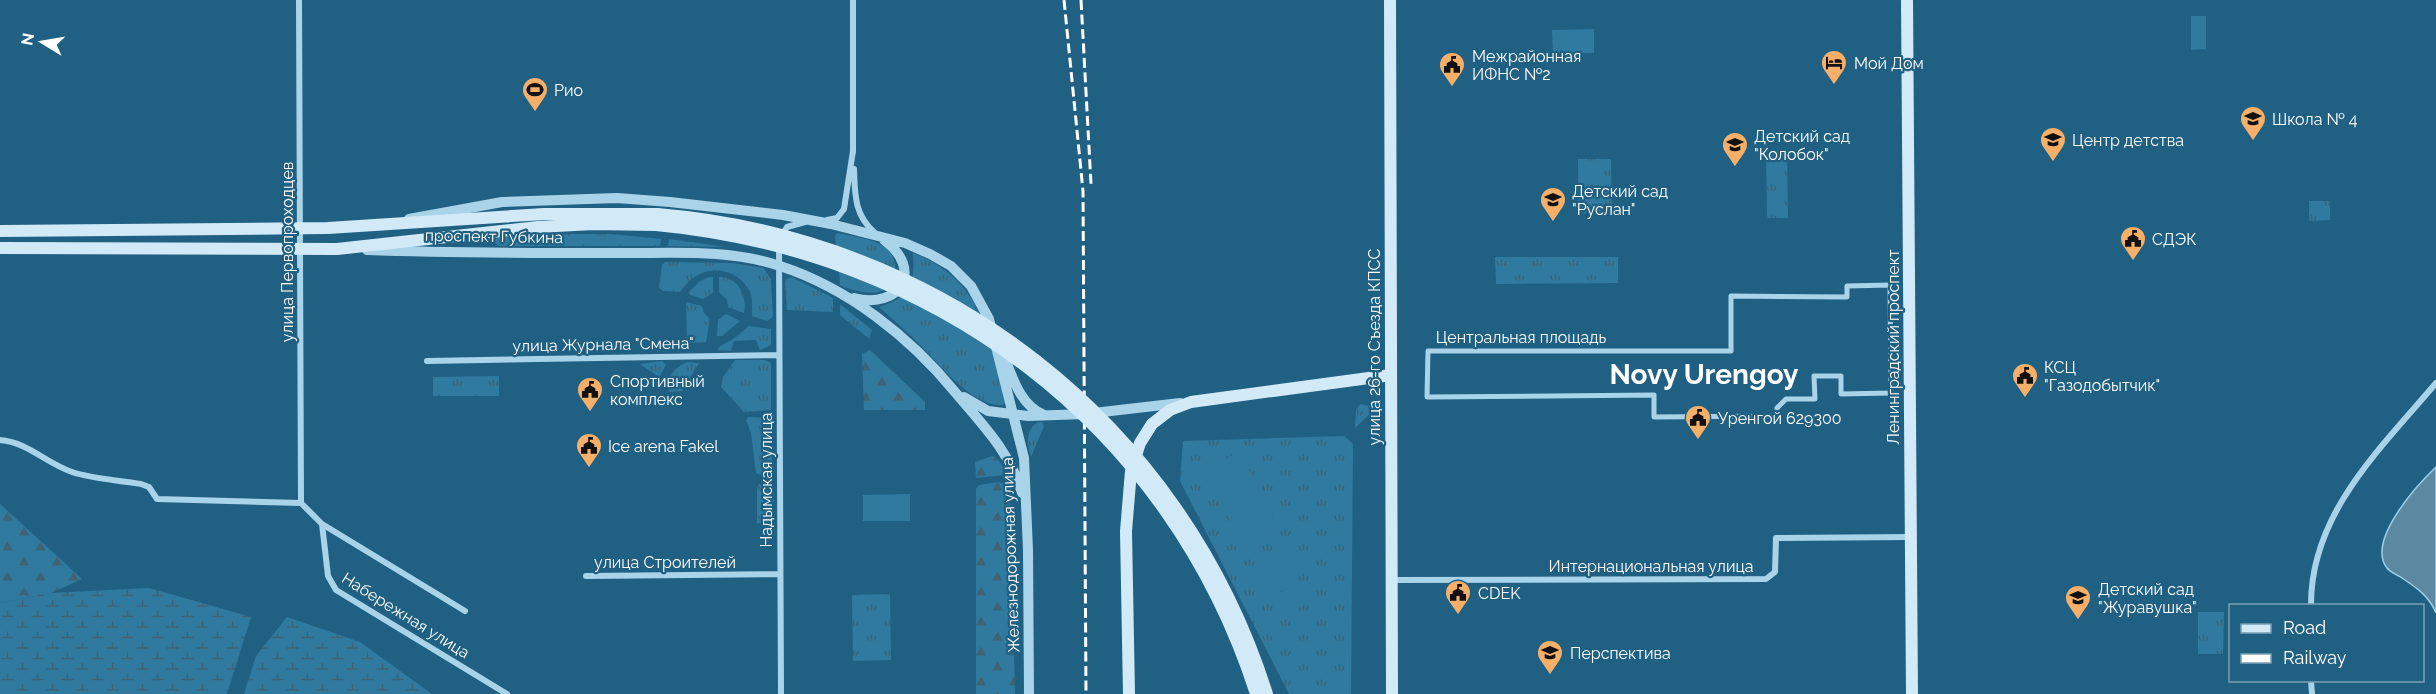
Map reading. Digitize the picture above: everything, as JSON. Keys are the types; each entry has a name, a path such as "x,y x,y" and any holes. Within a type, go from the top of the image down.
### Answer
{"main road":[{"name":"улица 26-го Съезда КПСС","path":"1390,0 1392,694"},
{"name":"Ленинградский проспект","path":"1907,0 1912,694"},
{"name":"проспект Губкина","path":"0,231 300,228 544,214 656,220"},
{"path":"337,249 538,227 656,220 714,221 802,240 871,264 926,289 959,307 1027,353 1064,383 1106,423 1151,473 1205,552 1232,604 1257,662 1267,694"},
{"path":"656,220 739,237 834,262 896,287 930,304 982,334 1020,362 1084,418 1134,471 1163,506 1223,609 1247,665 1256,694"},
{"name":"проспект Губкина","path":"0,248 337,249"},
{"path":"1129,694 1126,531 1131,471 1140,443 1152,424 1170,410 1191,402 1391,375"}],"street":[{"name":"улица Первопроходцев","path":"299,0 302,503"},
{"path":"844,295 876,301 886,299 895,294 901,285 904,269 900,255 864,223 855,199 853,0"},
{"path":"818,221 837,218 843,209 853,151"},
{"name":"проспект Губкина","path":"377,225 489,203 576,199 670,202 783,215 877,235 930,254 962,275 984,306 993,331 1013,416"},
{"name":"Надымская улица","path":"781,694 780,237 784,229 791,225 818,221"},
{"name":"проспект Губкина","path":"337,249 502,254 715,254 752,258 779,265 806,276 863,307 894,332 948,383"},
{"name":"Центральная площадь","path":"1890,285 1891,393 1841,394 1841,376 1814,376 1815,399 1786,399 1777,408 1777,416 1768,417 1654,417 1654,395 1427,397 1428,351 1731,351 1731,296 1847,297 1847,286 1890,285"},
{"path":"993,331 1024,399 1037,412 1046,416"},
{"name":"улица Журнала \"Смена\"","path":"427,361 779,355"},
{"path":"948,383 979,407 1013,416 1112,412 1191,402"},
{"path":"948,383 1010,461 1020,485 1027,513"},
{"path":"2311,604 2313,572 2317,554 2325,532 2339,506 2367,465 2436,383"},
{"name":"Железнодорожная улица","path":"1013,416 1024,458 1027,513 1029,694"},
{"path":"0,440 23,446 71,472 149,487 158,499 302,503 322,524 465,611"},
{"name":"Набережная улица","path":"322,524 328,576 336,590 507,694"},
{"name":"Интернациональная улица","path":"1391,580 1766,579 1775,572 1776,538 1911,537"},
{"name":"улица Строителей","path":"585,576 780,574"}],"green space":[{"path":"2191,16 2206,16 2206,49 2191,50"},
{"path":"1594,29 1594,53 1553,54 1552,30"},
{"path":"1787,152 1788,218 1767,218 1766,153"},
{"path":"1578,159 1611,159 1612,213 1578,213"},
{"path":"2309,201 2330,201 2330,220 2309,221"},
{"path":"837,233 872,241 887,249 895,265 895,277 889,287 871,293 840,285 835,236"},
{"path":"610,234 661,239 660,246 499,246 493,241 498,237"},
{"path":"669,239 726,247 668,246"},
{"path":"913,253 937,265 955,279 969,295 988,335 1005,403 1003,405 991,404 966,390 879,307 898,299 909,288 913,274"},
{"path":"1495,257 1618,257 1618,283 1496,284"},
{"path":"665,262 733,263 763,268 771,279 773,317 767,321 752,316 752,298 746,285 733,274 725,272 709,271 701,274 689,281 680,292 663,291 659,287 662,265"},
{"path":"713,277 713,293 703,299 690,295 689,292 699,282"},
{"path":"719,277 731,280 740,289 744,300 744,313 728,307 727,300 719,292"},
{"path":"792,277 833,298 833,312 787,310 785,283 786,279"},
{"path":"686,302 702,306 704,313 710,319 706,342 687,343"},
{"path":"840,304 872,330 869,339 840,315"},
{"path":"726,314 740,321 722,336 717,336 718,320"},
{"path":"749,326 771,329 771,345 760,350 756,340 734,341 731,351 717,350 719,347"},
{"path":"870,350 925,402 925,410 864,410 862,354"},
{"path":"735,360 765,360 771,363 771,410 744,412 721,387 723,377"},
{"path":"662,361 666,365 659,377 640,364"},
{"path":"687,362 699,363 682,391 670,392 667,387 671,375"},
{"path":"499,376 499,396 433,396 433,377"},
{"path":"1360,404 1368,406 1370,414 1355,428 1356,410"},
{"path":"748,417 768,418 772,422 772,474 756,473 751,433 746,420"},
{"path":"1038,422 1042,422 1044,426 1031,457 1028,443 1029,433"},
{"path":"1344,436 1353,444 1351,694 1289,694 1180,481 1183,441"},
{"path":"1237,453 1241,454 1275,523 1273,528 1245,542 1241,540 1207,472 1208,468"},
{"path":"992,456 996,457 1005,470 1005,475 976,478 975,462"},
{"path":"999,482 1009,486 1010,492 1015,694 976,694 976,489 979,485"},
{"path":"759,484 773,487 774,524 757,523"},
{"path":"910,494 910,521 863,521 863,495"},
{"path":"0,504 82,579 51,593 0,603"},
{"path":"1293,553 1302,573 1266,590 1257,570"},
{"path":"1306,580 1315,600 1279,617 1270,597"},
{"path":"149,588 251,617 227,694 0,694 0,603 51,593"},
{"path":"890,594 891,660 853,661 852,595"},
{"path":"2198,612 2224,612 2223,654 2198,654"},
{"path":"287,617 360,642 432,694 244,694 256,656"}],"shaded area":[{"path":"2436,467 2436,613 2422,593 2387,568 2382,557 2383,543 2396,514"}],"railway":[{"path":"1064,0 1083,191 1086,694"},
{"path":"1081,0 1091,184"}],"place":[{"name":"Мой Дом","path":"1834,86"},
{"name":"Межрайонная ИФНС №2","path":"1452,88"},
{"name":"Рио","path":"535,113"},
{"name":"Школа № 4","path":"2253,142"},
{"name":"Центр детства","path":"2053,163"},
{"name":"Детский сад \"Колобок\"","path":"1735,168"},
{"name":"Детский сад \"Руслан\"","path":"1553,223"},
{"name":"СДЭК","path":"2133,262"},
{"name":"КСЦ \"Газодобытчик\"","path":"2025,399"},
{"name":"Спортивный комплекс","path":"590,413"},
{"name":"Уренгой 629300","path":"1698,441"},
{"name":"Ice arena Fakel","path":"589,469"},
{"name":"CDEK","path":"1458,616"},
{"name":"Детский сад \"Журавушка\"","path":"2078,621"},
{"name":"Перспектива","path":"1550,676"}],"district":[{"name":"Novy Urengoy","path":"1704,374"}]}
